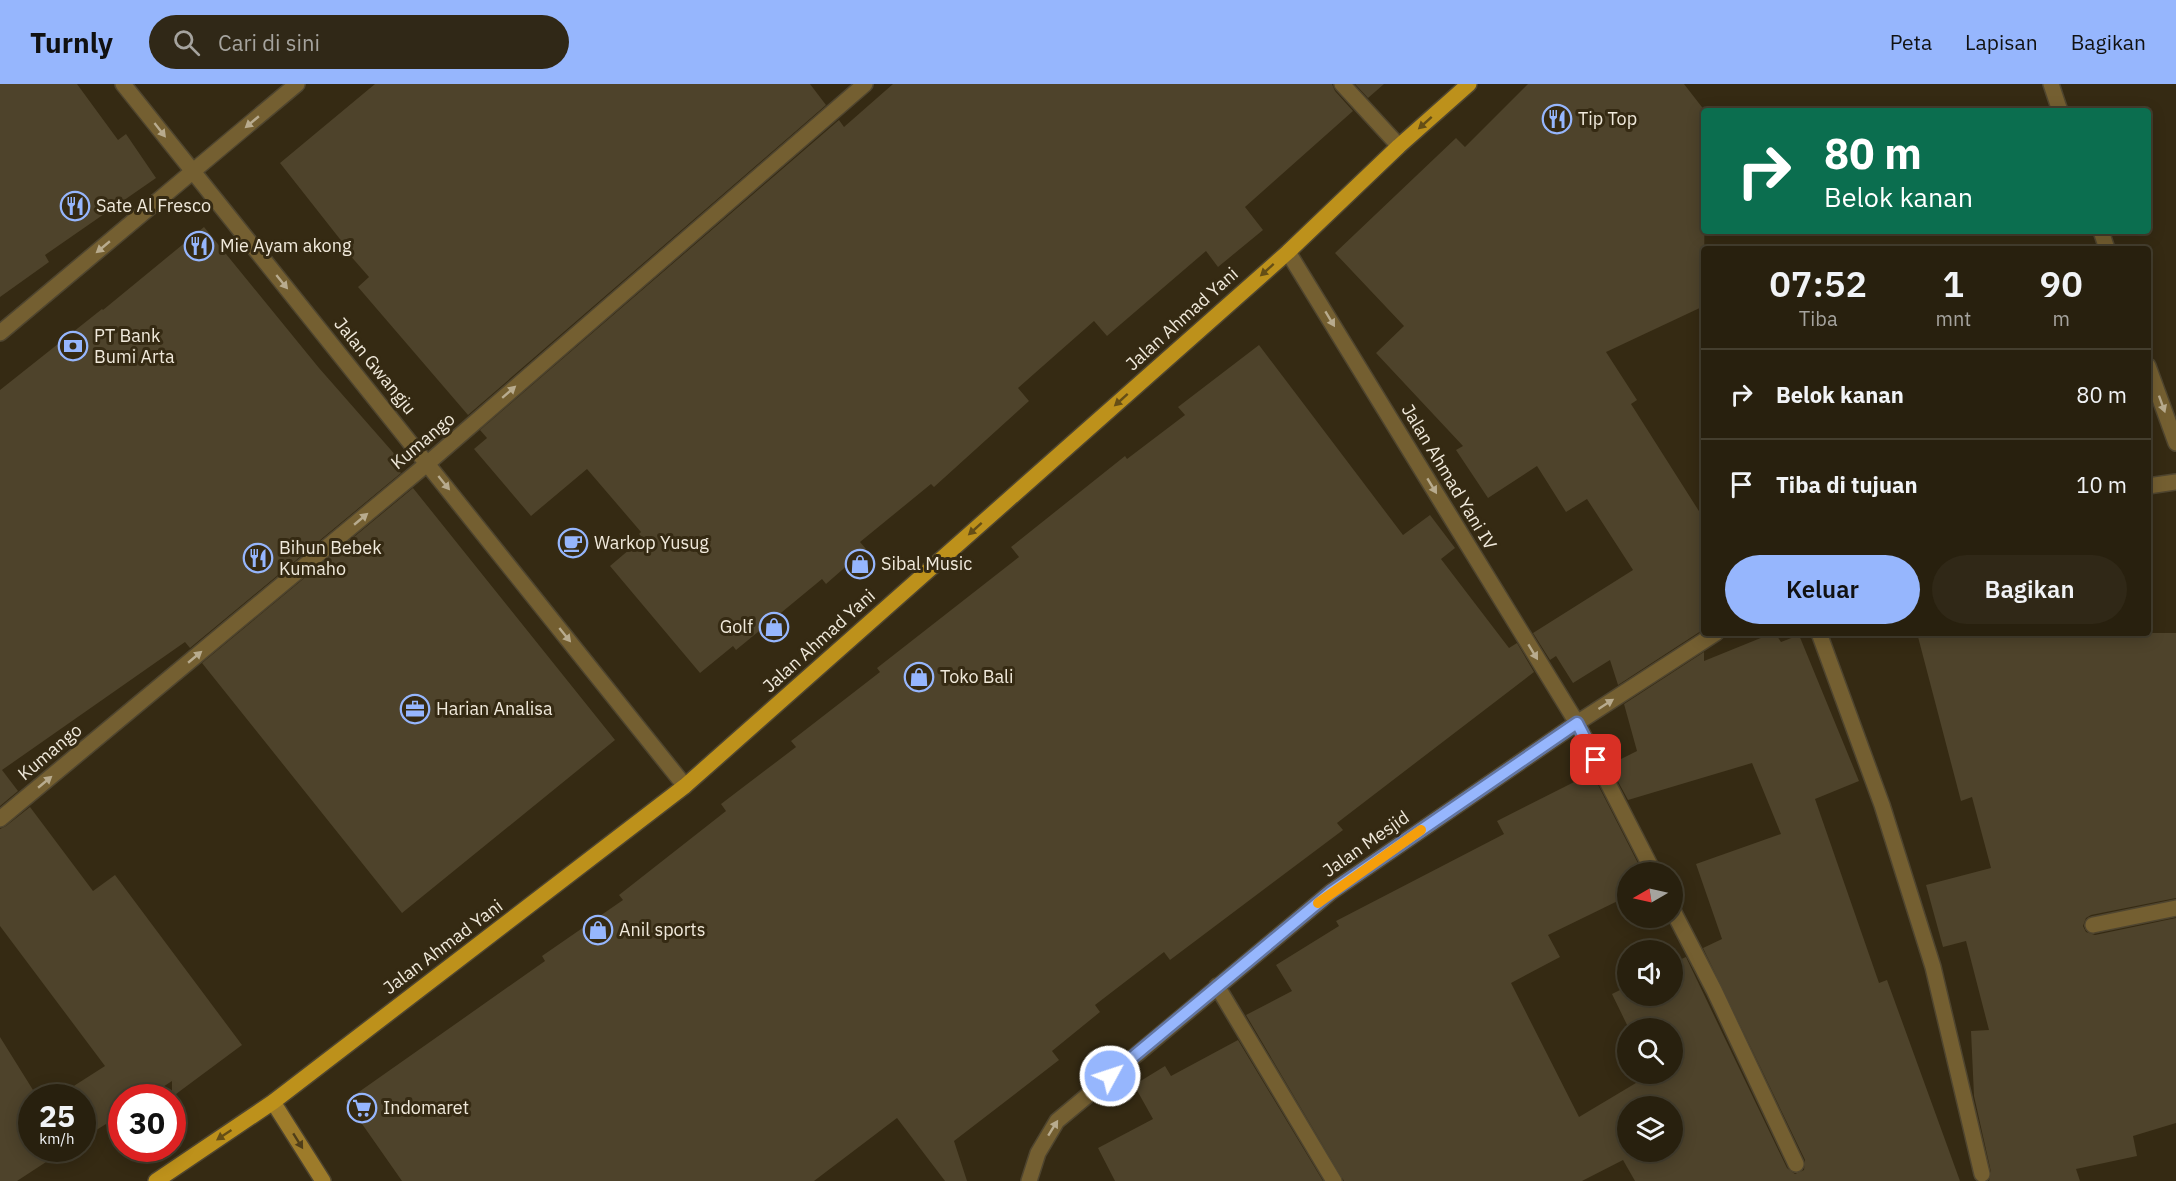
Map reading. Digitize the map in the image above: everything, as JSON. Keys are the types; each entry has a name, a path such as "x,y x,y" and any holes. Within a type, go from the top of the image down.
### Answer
{"main road":[{"name":"Jalan Ahmad Yani","path":"156,1181 273,1102 685,786 1288,252 1399,146 1469,84"},
{"path":"273,1102 323,1181"}],"street":[{"name":"Jalan Gwangju","path":"123,84 685,786"},
{"path":"0,333 297,84"},
{"name":"Kumango","path":"0,819 428,463 865,84"},
{"path":"1342,84 1399,146"},
{"path":"2051,84 2059,108"},
{"name":"Jalan Ahmad Yani IV","path":"1288,252 1577,723 1648,862"},
{"path":"2151,374 2176,443"},
{"path":"2151,486 2176,482"},
{"name":"Jalan Mesjid","path":"1029,1181 1038,1153 1057,1121 1331,892 1577,723 1711,636"},
{"path":"1820,636 1882,805 1932,967 1982,1174"},
{"path":"2093,925 2176,908"},
{"path":"1682,928 1714,990 1796,1164"},
{"path":"1217,986 1334,1181"}],"building":[{"path":"0,84 77,84 118,140 126,134 156,178 45,255 49,262 0,297"},
{"path":"375,84 810,84 826,105 468,415 358,287 369,277 341,245 343,243 280,163"},
{"path":"893,84 1332,84 1335,91 1353,111 1245,207 1263,230 1218,267 1206,251 1107,336 1094,321 1018,388 1029,401 934,487 931,484 860,542 866,549 826,584 822,579 736,650 733,646 700,673 610,566 643,538 639,534 641,532 587,469 531,516 474,449 487,438 480,430 839,120 844,127"},
{"path":"1355,84 1384,84 1368,98"},
{"path":"1528,84 1684,84 1703,108 1701,234 1704,234 1704,246 1701,246 1701,307 1606,352 1637,400 1631,404 1701,514 1701,631 1618,685 1610,660 1573,683 1556,656 1550,660 1533,633 1633,570 1587,499 1566,512 1537,466 1488,498 1456,450 1463,446 1376,353 1404,326 1335,253 1456,138 1465,147"},
{"path":"204,227 319,368 405,466 399,471 401,473 190,648 185,642 2,770 18,791 0,806 0,390"},
{"path":"1259,345 1403,535 1430,515 1455,548 1441,559 1509,648 1517,643 1534,672 1337,823 1343,830 1170,960 1164,952 1095,1005 1100,1012 1052,1051 1059,1060 954,1141 967,1181 945,1181 897,1118 814,1181 402,1181 346,1101 545,961 542,956 623,900 619,895 726,811 721,804 796,747 791,741 880,672 877,668 1019,557 1011,547 1125,456 1127,459 1185,415 1178,407"},
{"name":"Harian Analisa","path":"413,488 615,740 402,913 202,663"},
{"path":"2151,633 2176,633 2176,898 2091,915 2086,918 2083,926 2086,932 2095,935 2176,918 2176,1123 2133,1136 2137,1156 2076,1169 2080,1181 1989,1181 1991,1172 1974,1096 1971,1031 1989,1030 1966,941 1943,947 1926,885 1991,868 1972,797 1961,801 1918,636 2151,636"},
{"path":"1766,636 1777,636 1781,642 1799,636 1859,781 1815,799 1879,983 1887,980 1960,1181 1635,1181 1624,1162 1683,1162 1683,1096 1617,1096 1617,1162 1619,1162 1582,1181 1344,1181 1246,1015 1292,991 1276,965 1339,926 1336,921 1504,834 1497,821 1592,773 1637,862 1617,862 1617,901 1548,935 1560,957 1511,983 1579,1117 1634,1084 1683,1084 1683,1018 1624,1018 1618,1006 1683,1006 1683,958 1686,957 1787,1168 1795,1174 1804,1170 1805,1160 1703,948 1722,939 1696,864 1781,834 1752,763 1628,800 1609,765 1637,751 1624,704 1704,652 1704,661"},
{"path":"30,807 93,891 115,875 242,1045 186,1087 186,1084 172,1084 172,1081 167,1084 108,1084 108,1123 96,1130 96,1084 77,1084 105,1066 0,926 0,829"},
{"path":"1617,992 1617,1004 1612,994"},
{"path":"0,1037 29,1084 18,1084 18,1162 46,1162 17,1181 0,1181"},
{"path":"1238,1040 1323,1181 1115,1181 1098,1148 1153,1119 1134,1085 1165,1066 1171,1076"}],"slow traffic":[{"path":"1318,903 1421,830"}],"place":[{"name":"Tip Top","path":"1557,119"},
{"name":"Sate Al Fresco","path":"75,206"},
{"name":"Mie Ayam akong","path":"199,246"},
{"name":"PT Bank Bumi Arta","path":"73,346"},
{"name":"Warkop Yusug","path":"573,543"},
{"name":"Bihun Bebek Kumaho","path":"258,558"},
{"name":"Sibal Music","path":"860,564"},
{"name":"Golf","path":"774,627"},
{"name":"Toko Bali","path":"919,677"},
{"name":"Harian Analisa","path":"415,709"},
{"name":"Anil sports","path":"598,930"},
{"name":"Indomaret","path":"362,1108"}],"route":[{"path":"1110,1076 1331,892 1577,723 1596,760"}]}
